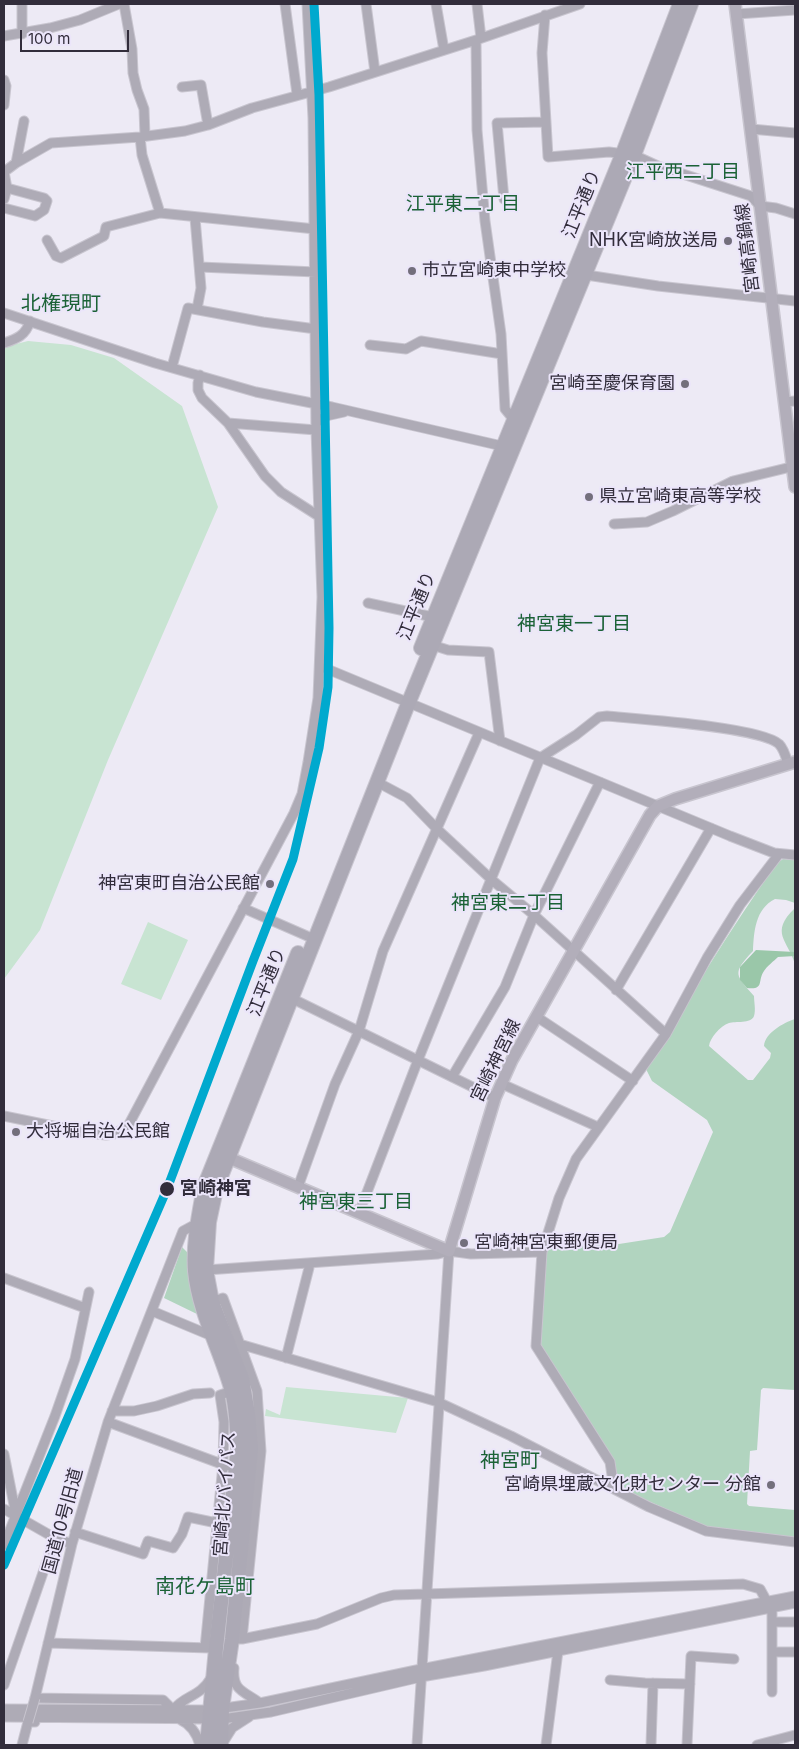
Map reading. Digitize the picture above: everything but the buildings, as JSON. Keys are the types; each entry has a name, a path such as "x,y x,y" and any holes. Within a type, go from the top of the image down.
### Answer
{"highway":[{"name":"江平通り","path":"628,154 680,4"},
{"name":"江平通り","path":"202,1223 204,1187 223,1155 291,998 310,937 377,782 433,617 507,449 691,4"},
{"name":"江平通り","path":"223,1155 404,702 432,645 507,449 514,420 579,274"},
{"name":"宮崎北バイパス","path":"202,1223 206,1270 237,1417 238,1449 230,1467 211,1648 216,1714 221,1745"},
{"name":"宮崎北バイパス","path":"202,1223 195,1271 202,1305 242,1379 251,1449 237,1639 207,1745"}],"main road":[{"name":"宮崎高鍋線","path":"736,9 772,298 790,402 795,487"},
{"path":"658,806 792,763"},
{"name":"宮崎神宮線","path":"448,1251 495,1098 512,1060 650,815 658,806"},
{"path":"223,1155 448,1251"}],"street":[{"path":"22,4 22,34"},
{"path":"4,36 22,34 80,20 118,4"},
{"path":"124,4 132,49 133,73 144,109 142,155 160,213"},
{"path":"285,4 297,94"},
{"path":"4,1116 87,1133 106,1135 114,1134 128,1126 294,813 302,794 318,698 322,597 316,426 316,272 312,91 307,4"},
{"path":"366,4 375,72"},
{"path":"436,4 444,50"},
{"path":"477,4 479,39 477,130 485,221 500,334 505,409 514,420"},
{"path":"4,199 7,188 4,172 51,143 143,137 185,131 208,125 252,108 297,94 329,87 479,39 579,4"},
{"path":"736,9 795,10"},
{"path":"545,16 542,53 548,157 610,152 628,154 658,166 751,196 760,206 776,208 795,214"},
{"path":"4,80 6,86 4,105"},
{"path":"182,87 201,85 208,125"},
{"path":"16,163 24,121"},
{"path":"504,200 497,123 546,122"},
{"path":"751,129 795,133"},
{"path":"4,208 35,216 44,210 47,201 44,198 7,188"},
{"path":"47,240 56,256 61,258 104,236 106,227 160,213 195,218 315,228"},
{"path":"195,218 201,288 196,309"},
{"path":"200,267 316,272"},
{"path":"579,274 658,286 795,301"},
{"path":"172,368 188,308 262,322 316,328"},
{"path":"4,313 172,368 256,392 316,404 507,449"},
{"path":"4,343 19,338 30,321"},
{"path":"370,345 406,349 421,341 502,354"},
{"path":"200,375 198,390 202,398 228,423 265,476 281,492 320,517"},
{"path":"228,423 316,426 326,416 350,412"},
{"path":"614,524 647,522 732,481 794,466"},
{"path":"368,603 433,617"},
{"path":"432,645 448,650 489,652 500,741"},
{"path":"320,666 711,828 779,854 795,855"},
{"path":"359,1213 418,1060 540,758 576,735 599,717 607,716 715,727 768,738 779,744 792,763"},
{"path":"298,1187 335,1084 359,1031 383,951 479,733"},
{"path":"377,782 407,798 492,880 534,915 666,1034"},
{"path":"452,1077 505,987 534,915 600,782"},
{"path":"616,990 711,828"},
{"path":"614,1489 610,1462 536,1346 542,1252 559,1198 576,1159 666,1034 707,958 740,905 779,854"},
{"path":"243,908 310,937"},
{"path":"291,998 495,1098"},
{"path":"537,1017 633,1081"},
{"path":"502,1084 598,1127"},
{"name":"国道10号旧道","path":"22,1745 75,1532 108,1422 184,1231 202,1223"},
{"path":"206,1270 438,1254 448,1251 471,1254 542,1252"},
{"path":"417,1745 448,1251"},
{"path":"286,1358 310,1264"},
{"path":"4,1278 86,1308"},
{"path":"4,1545 55,1416 75,1359 89,1292"},
{"path":"212,1302 222,1298 257,1392 261,1452 233,1677 234,1684 241,1692 260,1703"},
{"path":"152,1311 240,1345 438,1402 511,1436 649,1507 706,1531 795,1542"},
{"path":"112,1411 134,1411 194,1394 210,1393"},
{"path":"48,1643 211,1648 217,1522 230,1467 108,1422"},
{"path":"4,1454 16,1516"},
{"path":"4,1509 55,1538 72,1544"},
{"path":"75,1532 143,1554 148,1541 174,1548 188,1518 217,1522"},
{"path":"4,1685 55,1538"},
{"path":"237,1639 317,1624 381,1598 394,1595 743,1584 760,1588 772,1611 774,1622 772,1692"},
{"path":"221,1745 232,1728 247,1718 421,1673 558,1651 768,1604 795,1596"},
{"path":"216,1714 260,1703 768,1604 795,1603"},
{"path":"774,1622 795,1622"},
{"path":"546,1745 558,1651"},
{"path":"772,1652 795,1652"},
{"path":"687,1745 691,1656 734,1659"},
{"path":"28,1722 166,1722 176,1714 180,1701 197,1695 206,1686 213,1673"},
{"path":"610,1680 690,1684"},
{"path":"651,1745 653,1683"},
{"path":"34,1698 163,1700 186,1722 194,1732 200,1745"},
{"path":"4,1709 176,1714"},
{"path":"4,1717 271,1712"},
{"path":"757,1745 793,1739"}],"shaded area":[{"path":"28,341 71,345 114,358 182,406 218,507 108,760 40,930 4,979 4,347"},
{"path":"783,859 795,860 795,903 775,899 763,909 757,922 753,951 741,965 738,974 754,996 754,1016 750,1020 729,1023 719,1029 713,1036 709,1046 748,1080 753,1080 770,1058 771,1053 764,1046 765,1041 780,1026 795,1019 795,1390 763,1388 761,1390 757,1450 750,1451 747,1504 749,1506 795,1510 795,1538 709,1528 621,1489 539,1345 546,1247 619,1244 664,1237 670,1232 713,1132 707,1120 652,1081 646,1069 743,913 777,863"},
{"path":"795,908 795,964 782,930 787,917"},
{"path":"148,922 188,940 161,1000 121,984"},
{"path":"756,950 795,952 795,956 778,957 764,971 760,984 756,988 747,988 740,980 740,967"},
{"path":"182,1247 189,1254 199,1315 164,1298"},
{"path":"286,1387 408,1398 396,1433 265,1416 266,1409 280,1415"}],"transit line":[{"path":"4,1565 167,1189 293,859 319,748 328,687 329,628 319,95 314,4"}],"place":[{"name":"NHK宮崎放送局","path":"728,241"},
{"name":"市立宮崎東中学校","path":"412,271"},
{"name":"宮崎至慶保育園","path":"685,384"},
{"name":"県立宮崎東高等学校","path":"589,497"},
{"name":"神宮東町自治公民館","path":"270,884"},
{"name":"大将堀自治公民館","path":"16,1132"},
{"name":"宮崎神宮","path":"167,1189"},
{"name":"宮崎神宮東郵便局","path":"464,1243"},
{"name":"宮崎県埋蔵文化財センター 分館","path":"771,1485"}],"district":[{"name":"江平西二丁目","path":"683,172"},
{"name":"江平東二丁目","path":"463,204"},
{"name":"北権現町","path":"61,304"},
{"name":"神宮東一丁目","path":"574,624"},
{"name":"神宮東二丁目","path":"508,903"},
{"name":"神宮東三丁目","path":"356,1202"},
{"name":"神宮町","path":"510,1461"},
{"name":"南花ケ島町","path":"205,1587"}]}
